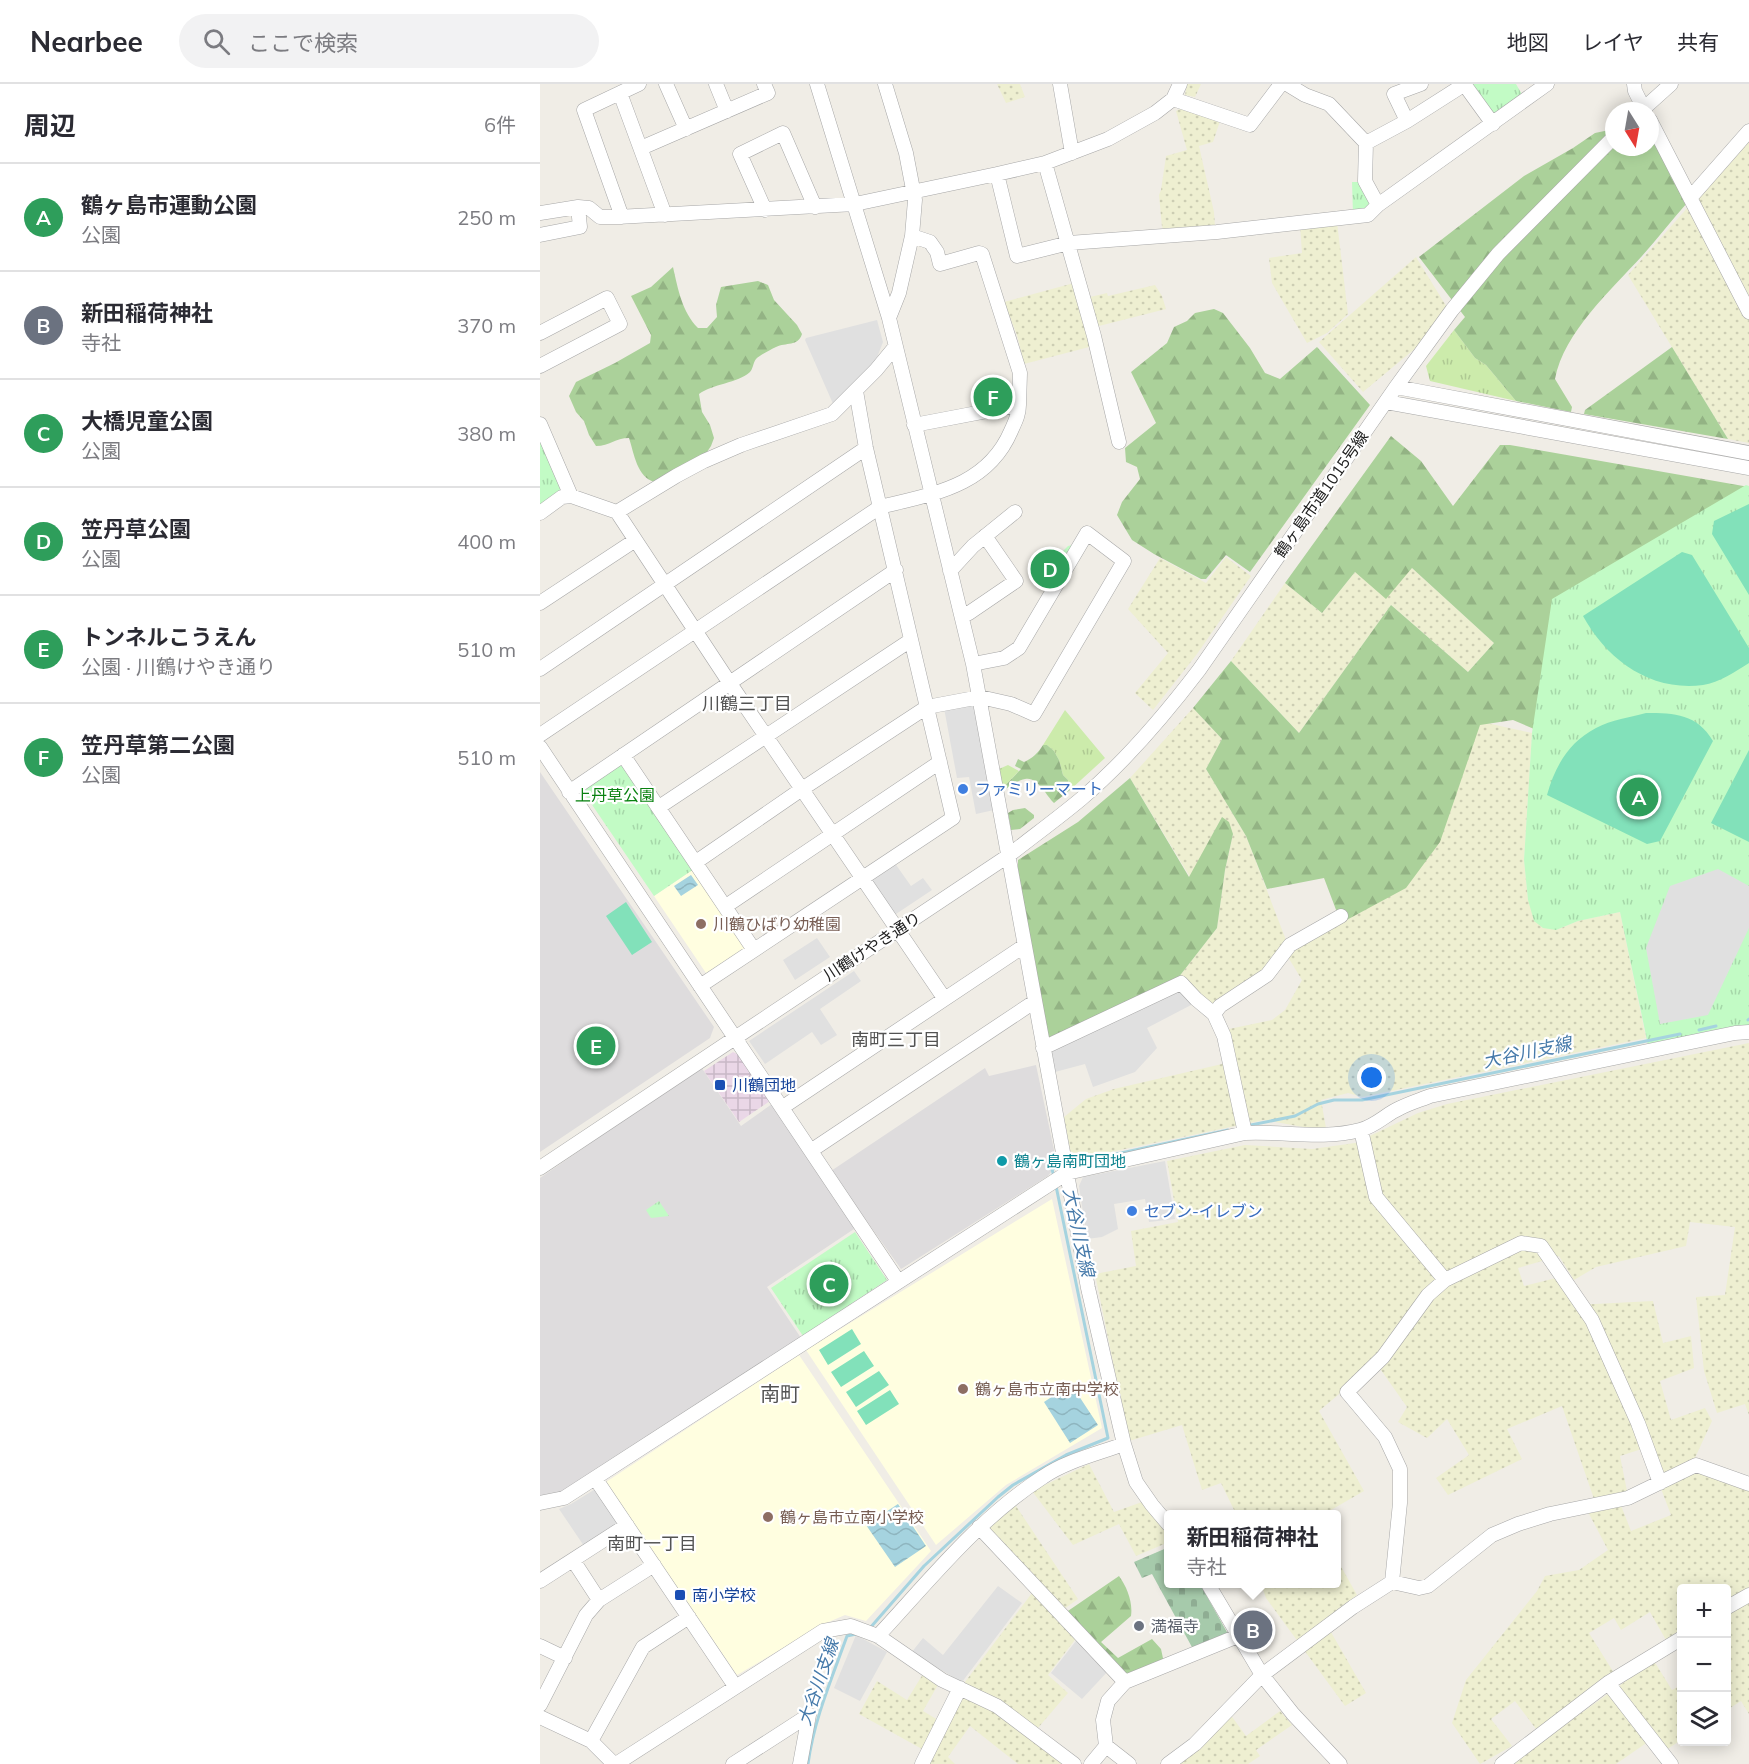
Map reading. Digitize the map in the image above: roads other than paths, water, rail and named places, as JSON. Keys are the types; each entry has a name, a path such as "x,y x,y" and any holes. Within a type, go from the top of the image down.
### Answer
{"street":[{"path":"622,217 584,110 639,84"},
{"path":"666,84 686,129"},
{"path":"716,84 727,111"},
{"path":"642,148 768,93 764,84"},
{"path":"817,84 889,318 973,664 1043,1048 1059,1178 1088,1288 1124,1444 1136,1482 1164,1519"},
{"path":"885,84 915,191 915,219 912,236 899,293 889,318"},
{"path":"1060,84 1072,153"},
{"path":"540,213 578,207 589,208 600,217 622,217 855,204 1046,163 1138,124 1173,99 1180,84"},
{"path":"1173,99 1250,125 1281,84"},
{"path":"1287,84 1305,95 1329,104 1366,143 1365,181 1378,205"},
{"path":"1407,120 1392,89 1421,84"},
{"path":"1428,84 1440,100"},
{"path":"1366,143 1465,84 1493,124"},
{"path":"997,174 1017,256 1069,243 1217,232 1368,215 1378,205 1547,84"},
{"path":"1634,84 1640,102"},
{"path":"1654,102 1671,84"},
{"path":"620,93 665,215"},
{"path":"1690,198 1749,131"},
{"path":"765,210 740,154 783,133 815,207"},
{"path":"1659,139 1749,312"},
{"name":"鶴ヶ島市道1015号線","path":"1008,856 1082,799 1148,734 1170,708 1446,318 1498,254 1605,146"},
{"path":"1046,163 1094,336 1119,442"},
{"path":"540,235 580,227 578,207"},
{"path":"540,735 880,507 945,492 962,483 995,459 1003,449 1019,413 1020,373 982,254 940,264 937,252 930,242 912,236"},
{"path":"540,333 607,298 620,324 540,366"},
{"path":"617,512 704,461 741,445 832,414 895,347"},
{"path":"1396,387 1749,453"},
{"path":"700,986 953,818 866,448 856,391"},
{"path":"1386,402 1749,468"},
{"path":"914,425 1018,405"},
{"path":"540,424 570,496"},
{"path":"540,669 866,448"},
{"path":"540,513 562,497 570,496 617,512 729,682 945,998"},
{"path":"950,571 973,546 1015,512"},
{"path":"696,862 927,707 980,697 1011,704 1034,714 1124,561 1087,533 1019,648 1004,658 973,664"},
{"path":"962,616 969,614 1016,580 985,536"},
{"path":"540,603 634,541"},
{"path":"569,792 896,570"},
{"path":"659,807 911,640"},
{"path":"540,747 898,1281"},
{"path":"623,755 754,950"},
{"path":"726,906 940,762"},
{"name":"川鶴けやき通り","path":"540,1168 1008,856"},
{"path":"1214,1014 1220,1006 1267,975 1290,945 1341,916"},
{"path":"783,1107 1024,946"},
{"path":"1043,1048 1181,983 1214,1014 1224,1036 1245,1133"},
{"path":"812,1150 1034,1002"},
{"path":"540,1503 564,1498 596,1478 1059,1178 1245,1133 1328,1135 1361,1130 1377,1123 1399,1108 1430,1096 1749,1032"},
{"path":"1361,1130 1376,1197 1446,1280"},
{"path":"1392,1582 1400,1503 1400,1469 1385,1437 1347,1392 1383,1357 1428,1294 1446,1280 1521,1244 1541,1246 1592,1320 1638,1423 1660,1483"},
{"path":"878,1636 979,1527 1010,1501 1044,1476 1060,1468 1124,1444"},
{"path":"1168,1764 1195,1744 1262,1675 1353,1607 1392,1582 1419,1588 1428,1586 1492,1535 1550,1514 1628,1498 1696,1465 1749,1484"},
{"path":"596,1478 735,1686"},
{"path":"540,1581 627,1525"},
{"path":"979,1527 1125,1682"},
{"path":"573,1560 599,1600"},
{"path":"540,1705 586,1615 599,1600 654,1564"},
{"path":"1210,1588 1262,1675 1293,1714 1340,1764"},
{"path":"1731,1605 1749,1595"},
{"path":"591,1741 643,1647 689,1617"},
{"path":"540,1717 591,1741 615,1764 823,1631 851,1626 878,1636 942,1680 997,1706 1074,1764"},
{"path":"1129,1764 1106,1746 1103,1720 1108,1701 1125,1682 1238,1636"},
{"path":"1502,1764 1608,1683 1677,1641"},
{"path":"540,1646 565,1658"},
{"path":"1608,1683 1671,1764"},
{"path":"922,1764 960,1688"},
{"path":"733,1764 809,1715 800,1764"},
{"path":"1091,1764 1106,1746"}],"water":[{"path":"691,875 698,885 681,896 674,886"},
{"path":"1071,1384 1098,1425 1070,1443 1044,1402"},
{"path":"898,1504 926,1546 895,1567 866,1525"}],"waterway":[{"path":"1699,1030 1716,1026"},
{"name":"大谷川支線","path":"1246,1126 1295,1116 1318,1104 1334,1100 1362,1100 1680,1034"},
{"name":"大谷川支線","path":"1070,1164 1228,1130"},
{"name":"大谷川支線","path":"1054,1177 1052,1169 1061,1167"},
{"name":"大谷川支線","path":"870,1628 924,1566 1013,1485 1066,1455 1108,1438 1056,1186"},
{"name":"大谷川支線","path":"808,1764 819,1715 847,1636 856,1634"}],"place":[{"name":"笠丹草第二公園","path":"993,397"},
{"name":"笠丹草公園","path":"1050,569"},
{"name":"ファミリーマート","path":"963,789"},
{"name":"鶴ヶ島市運動公園","path":"1639,797"},
{"name":"川鶴ひばり幼稚園","path":"701,924"},
{"name":"トンネルこうえん","path":"596,1046"},
{"name":"川鶴団地","path":"720,1085"},
{"name":"鶴ヶ島南町団地","path":"1002,1161"},
{"name":"セブン-イレブン","path":"1132,1211"},
{"name":"大橋児童公園","path":"829,1284"},
{"name":"鶴ヶ島市立南中学校","path":"963,1389"},
{"name":"鶴ヶ島市立南小学校","path":"768,1517"},
{"name":"南小学校","path":"680,1595"},
{"name":"満福寺","path":"1139,1626"},
{"name":"新田稲荷神社","path":"1253,1630"}],"district":[{"name":"川鶴三丁目","path":"747,703"},
{"name":"南町三丁目","path":"896,1039"},
{"name":"南町","path":"780,1393"},
{"name":"南町一丁目","path":"652,1543"}],"park label":[{"name":"上丹草公園","path":"615,795"}]}
